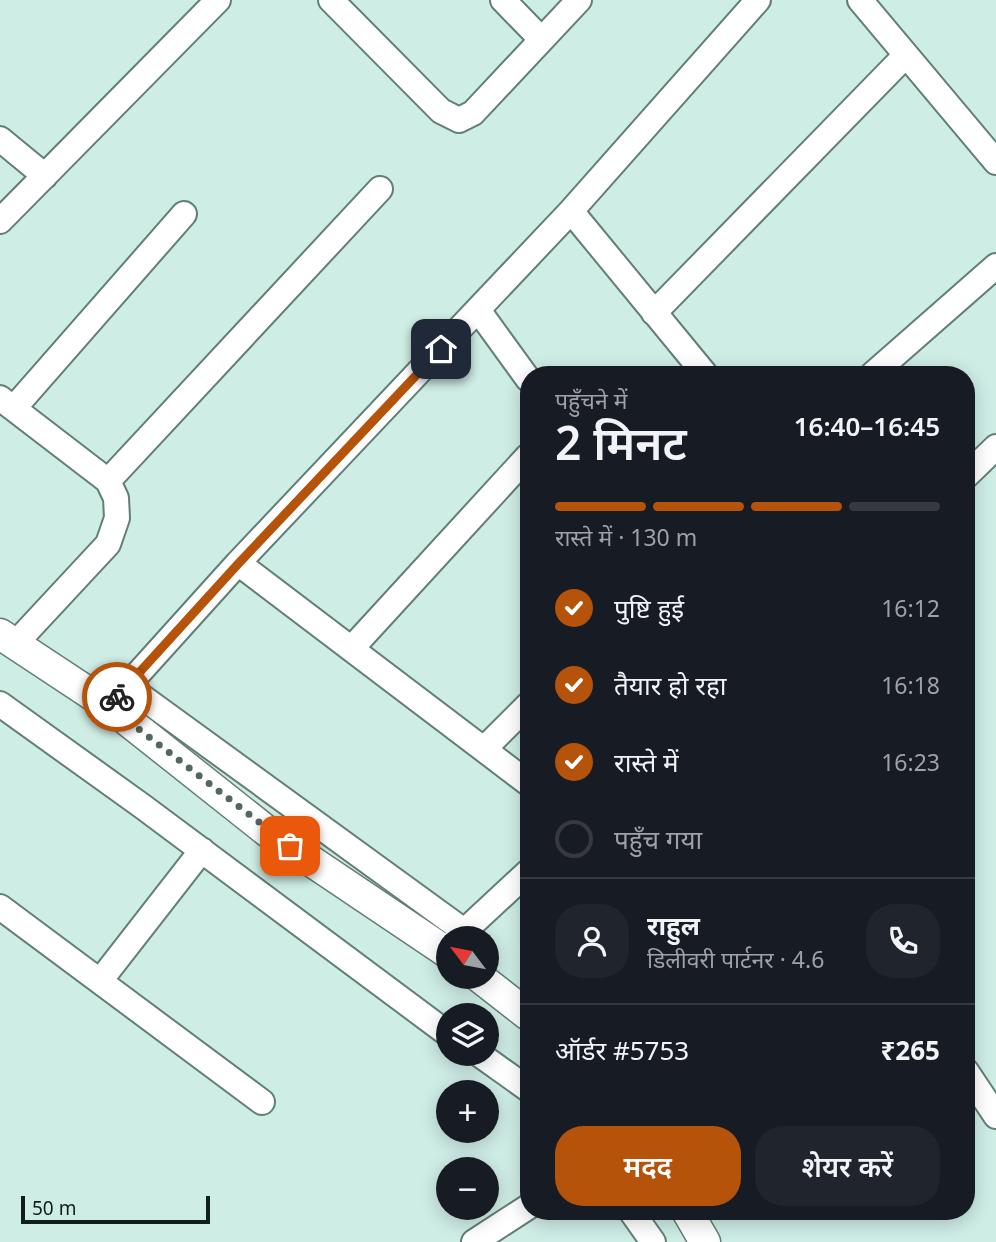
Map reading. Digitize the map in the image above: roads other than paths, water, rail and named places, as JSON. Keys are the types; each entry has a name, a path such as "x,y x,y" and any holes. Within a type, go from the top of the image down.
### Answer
{"street":[{"path":"0,221 218,0"},
{"path":"331,0 441,111 459,120 473,113 579,0"},
{"path":"503,0 541,39"},
{"path":"118,696 238,564 571,211 758,0"},
{"path":"860,0 996,162"},
{"path":"654,313 906,55"},
{"path":"0,139 45,176"},
{"path":"108,481 380,189"},
{"path":"571,211 698,366"},
{"path":"184,214 7,403 108,481 116,498 117,518 108,544 8,639 118,696 268,832 436,934"},
{"path":"882,366 996,266"},
{"path":"478,310 520,368"},
{"path":"975,467 996,447"},
{"path":"351,649 520,465"},
{"path":"238,564 520,777"},
{"path":"0,704 202,850 436,1025"},
{"path":"484,749 520,713"},
{"path":"100,981 202,850"},
{"path":"471,926 520,880"},
{"path":"0,907 262,1101"},
{"path":"495,989 520,1009"},
{"path":"496,1066 520,1083"},
{"path":"975,1084 996,1116"},
{"path":"474,1242 520,1212"},
{"path":"637,1220 653,1242"},
{"path":"692,1220 705,1242"}]}
